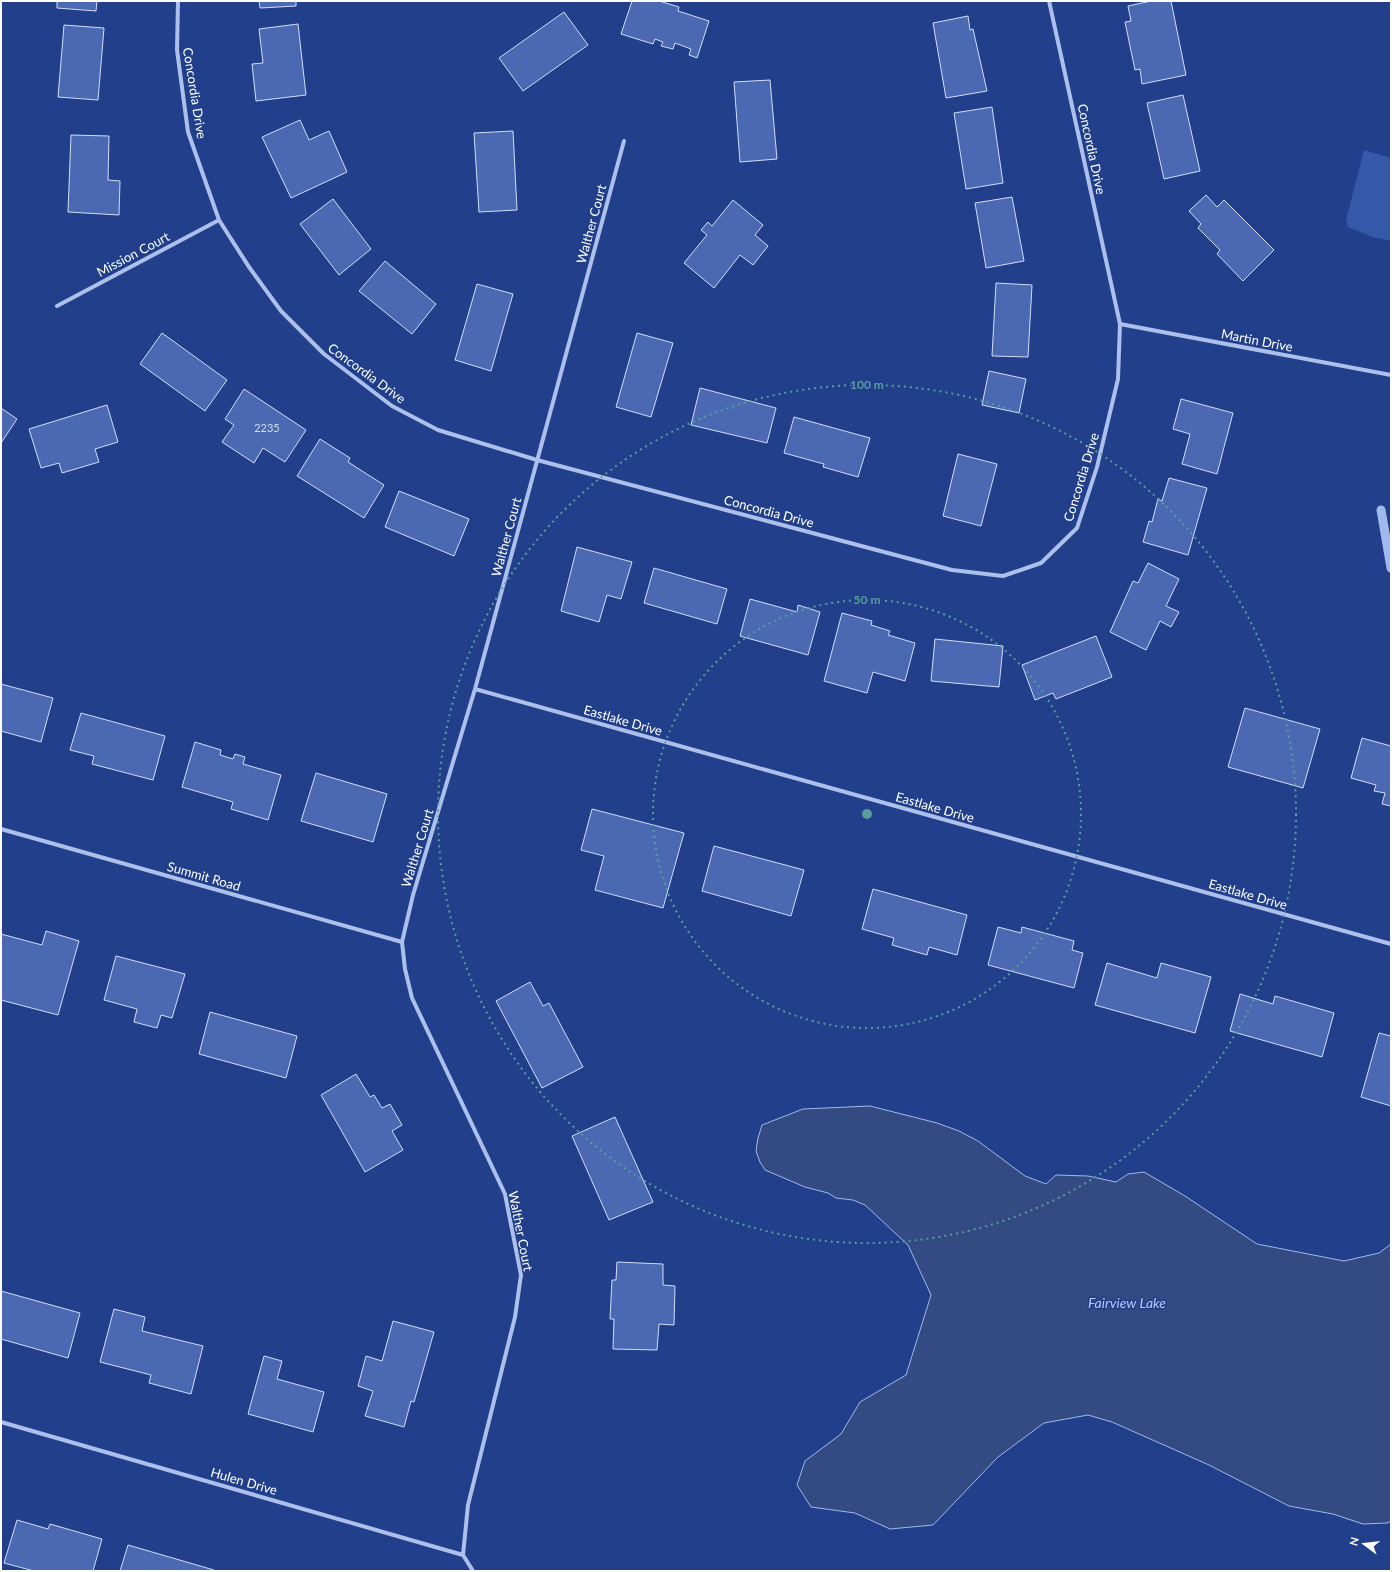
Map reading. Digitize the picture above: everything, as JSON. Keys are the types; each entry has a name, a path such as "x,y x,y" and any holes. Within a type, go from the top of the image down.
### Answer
{"street":[{"name":"Concordia Drive","path":"178,1 176,50 188,132 219,220 249,267 281,310 324,354 392,406 438,430 537,460 952,570 1003,576 1041,563 1077,528 1097,466 1118,379 1120,324 1049,1"},
{"name":"Walther Court","path":"463,1555 468,1505 515,1317 521,1275 505,1194 412,998 405,969 402,942 413,895 474,689 624,141"},
{"name":"Mission Court","path":"57,306 219,220"},
{"name":"Martin Drive","path":"1120,324 1391,375"},
{"name":"Eastlake Drive","path":"474,689 1391,944"},
{"name":"Summit Road","path":"1,829 402,942"},
{"name":"Hulen Drive","path":"1,1422 463,1555"},
{"path":"463,1555 473,1571"}],"shaded area":[{"path":"1364,150 1391,158 1391,241 1372,237 1348,227 1346,220"}],"water":[{"name":"Fairview Lake","path":"870,1106 937,1123 959,1131 978,1141 1025,1176 1046,1184 1056,1175 1088,1176 1116,1182 1128,1174 1144,1172 1185,1196 1257,1244 1344,1261 1379,1253 1391,1244 1391,1521 1387,1523 1363,1524 1333,1514 1289,1506 1209,1465 1112,1422 1088,1415 1044,1423 998,1457 933,1525 890,1529 855,1513 811,1507 797,1485 805,1461 841,1434 860,1402 906,1375 931,1295 908,1245 865,1205 853,1200 836,1198 828,1193 805,1187 765,1170 756,1151 762,1125 803,1109"}],"building":[{"path":"57,1 97,1 96,11 57,8"},
{"path":"259,1 296,1 296,6 260,8"},
{"path":"632,1 659,1 679,7 678,11 709,21 697,58 689,55 691,49 675,43 673,49 661,46 663,42 655,39 653,44 621,34"},
{"path":"1151,1 1171,1 1186,75 1142,84 1140,69 1135,70 1125,22 1131,21 1128,6"},
{"path":"564,12 588,45 523,91 499,58"},
{"path":"968,16 970,30 973,29 987,91 946,98 933,23"},
{"path":"298,24 306,95 256,101 252,64 263,63 259,29"},
{"path":"64,25 104,28 98,100 58,97"},
{"path":"770,80 777,159 740,162 734,82"},
{"path":"1183,95 1200,171 1164,179 1147,103"},
{"path":"992,107 1003,183 966,189 954,113"},
{"path":"300,120 309,140 329,131 347,172 291,198 262,137"},
{"path":"513,131 517,210 479,212 474,133"},
{"path":"71,135 109,136 108,180 120,181 119,215 68,212"},
{"path":"1206,195 1217,207 1224,200 1274,250 1243,281 1217,254 1220,250 1198,228 1201,224 1189,211"},
{"path":"1012,197 1024,261 986,268 975,203"},
{"path":"333,199 371,249 339,275 300,224"},
{"path":"733,200 763,225 755,235 768,246 753,265 740,255 714,288 684,263 707,235 701,230 708,222 712,226"},
{"path":"385,261 436,304 412,334 359,291"},
{"path":"996,283 1032,285 1028,357 992,356"},
{"path":"477,284 513,294 491,371 455,360"},
{"path":"162,333 227,380 205,411 140,364"},
{"path":"637,333 673,343 651,417 616,407"},
{"path":"989,371 1026,379 1019,413 982,405"},
{"path":"700,388 776,408 767,443 691,425"},
{"path":"244,389 306,430 285,462 263,448 254,463 222,442 234,425 225,419"},
{"path":"1181,399 1233,413 1217,474 1182,464 1190,434 1173,429"},
{"path":"107,405 118,442 95,449 99,462 62,473 59,463 41,468 29,429"},
{"path":"1,408 17,419 1,443"},
{"path":"794,417 870,438 858,477 823,467 824,464 784,453"},
{"path":"320,439 350,458 348,462 384,485 364,518 297,476"},
{"path":"958,454 997,464 981,526 943,516"},
{"path":"1169,478 1207,488 1188,555 1143,542 1149,521 1152,522 1158,499 1162,501"},
{"path":"399,491 469,519 454,556 385,527"},
{"path":"577,547 632,562 621,599 607,595 599,622 561,611"},
{"path":"1148,563 1179,579 1166,606 1179,612 1171,627 1160,621 1146,650 1110,632 1133,581 1138,583"},
{"path":"654,568 727,589 717,624 644,603"},
{"path":"750,599 797,612 798,605 820,612 808,655 740,636"},
{"path":"842,613 872,621 871,625 890,631 888,635 915,643 905,681 873,672 867,693 824,681"},
{"path":"1096,636 1112,677 1056,699 1053,693 1035,700 1022,665"},
{"path":"935,639 1003,646 999,687 931,681"},
{"path":"1,684 53,698 41,742 1,731"},
{"path":"1245,708 1320,729 1303,788 1228,767"},
{"path":"81,713 165,736 153,780 92,764 94,756 70,750"},
{"path":"1362,738 1391,746 1391,806 1382,804 1385,793 1374,791 1376,785 1351,778"},
{"path":"195,742 221,750 220,755 233,759 235,754 245,757 243,764 281,775 268,820 231,809 233,802 182,787"},
{"path":"316,773 387,794 373,842 301,821"},
{"path":"592,809 684,833 663,908 595,890 604,856 581,850"},
{"path":"714,846 804,870 791,916 702,891"},
{"path":"873,889 967,915 957,955 929,947 927,955 892,945 894,938 862,929"},
{"path":"998,927 1021,933 1022,927 1074,941 1072,950 1083,953 1074,988 988,965"},
{"path":"46,931 79,941 58,1015 1,1000 1,934 42,945"},
{"path":"116,956 185,974 172,1018 161,1015 157,1028 134,1022 137,1009 104,1000"},
{"path":"1107,963 1157,978 1161,963 1211,977 1195,1033 1095,1005"},
{"path":"530,982 543,1006 549,1003 583,1067 542,1088 496,1001"},
{"path":"1240,994 1273,1004 1275,996 1334,1013 1322,1057 1230,1031"},
{"path":"210,1012 297,1036 286,1078 199,1054"},
{"path":"1379,1033 1391,1036 1391,1106 1361,1097"},
{"path":"356,1074 370,1097 374,1095 382,1108 390,1104 402,1125 392,1131 403,1150 365,1172 321,1095"},
{"path":"615,1117 653,1202 609,1220 572,1136"},
{"path":"617,1262 663,1264 663,1285 675,1286 674,1325 659,1324 657,1350 613,1349 614,1319 610,1319 612,1280 616,1280"},
{"path":"1,1291 80,1313 68,1358 1,1339"},
{"path":"114,1309 145,1317 142,1331 203,1346 191,1394 149,1383 151,1375 100,1362"},
{"path":"393,1321 434,1332 414,1402 411,1401 404,1427 365,1416 373,1391 358,1386 366,1356 382,1361"},
{"path":"264,1356 282,1361 277,1379 324,1392 313,1432 248,1414"},
{"path":"17,1520 48,1529 50,1524 102,1539 93,1571 34,1571 4,1563"},
{"path":"128,1545 214,1570 214,1571 120,1571"}],"waterway":[{"path":"1381,510 1391,568"}]}
